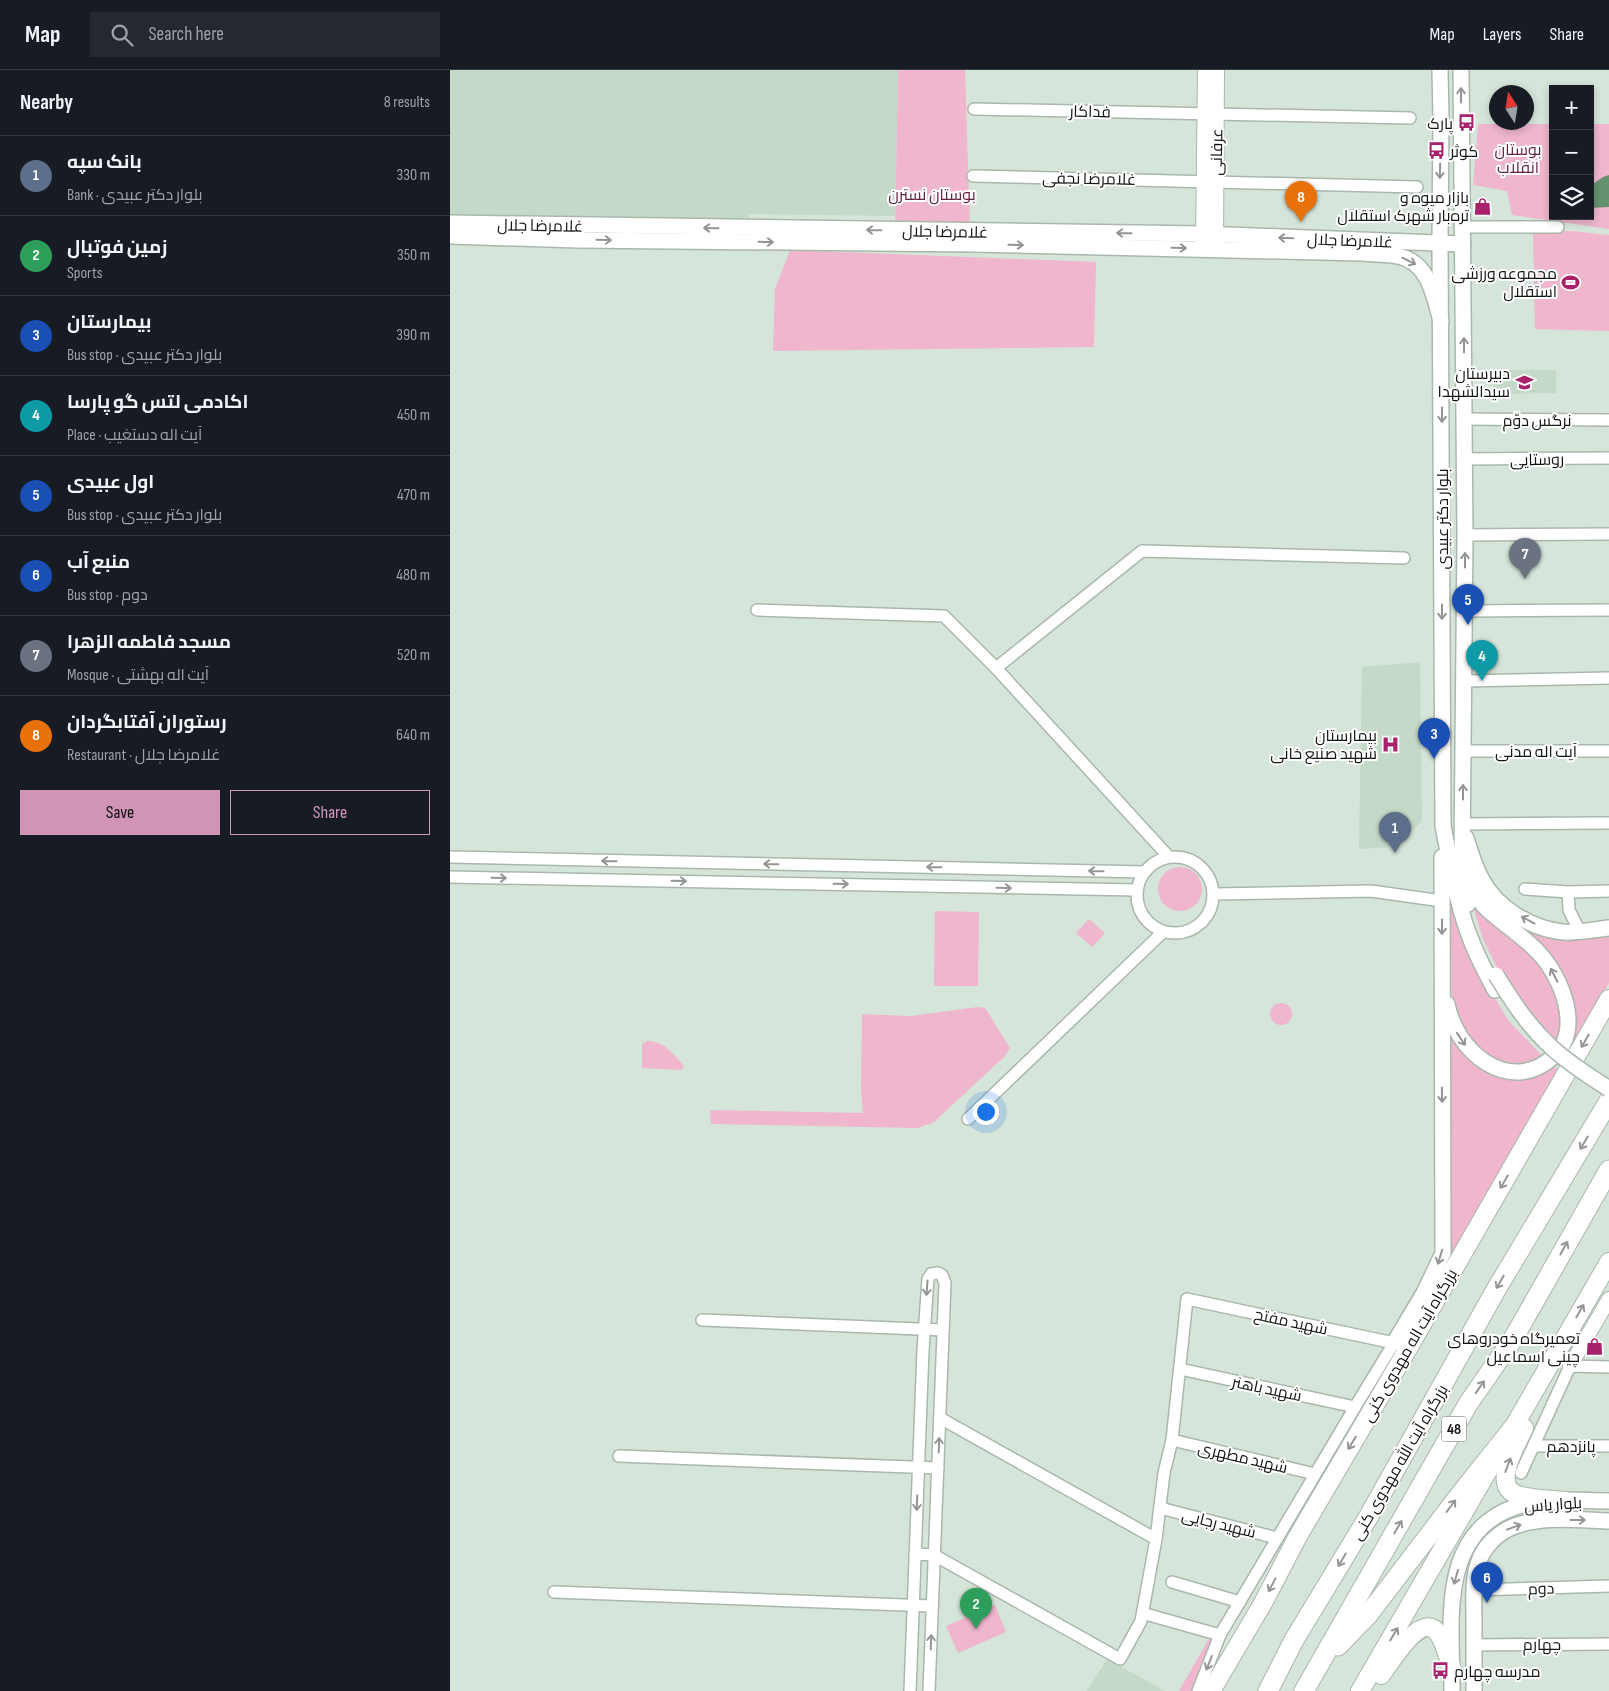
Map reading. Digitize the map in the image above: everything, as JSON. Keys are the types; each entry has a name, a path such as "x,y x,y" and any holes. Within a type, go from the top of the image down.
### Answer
{"highway":[{"name":"بزرگراه آیت الله مهدوی کنی","path":"1294,1640 1374,1508 1497,1288 1609,1099"},
{"name":"48","path":"1304,1691 1468,1404 1513,1339 1609,1170"},
{"path":"1319,1664 1368,1615 1513,1428"},
{"path":"1257,1691 1294,1640"},
{"name":"48","path":"1268,1691 1294,1640"}],"main road":[{"name":"بلوار دکتر عبیدی","path":"1440,70 1442,118 1440,243 1443,826 1456,893 1465,923 1478,956 1495,982"},
{"name":"بلوار دکتر عبیدی","path":"1461,70 1465,535 1462,855 1472,921 1495,982"},
{"name":"غلامرضا جلال","path":"450,223 1209,242 1400,256 1416,264 1426,275 1434,294 1441,321"},
{"name":"غلامرضا جلال","path":"450,236 578,240 1463,244"},
{"path":"1403,1342 1411,1314 1443,1253 1441,976 1443,826"},
{"path":"1463,828 1481,878 1489,891 1516,914 1538,926 1561,932 1580,932 1609,928"},
{"path":"1441,976 1454,1029 1465,1045 1478,1058 1496,1068 1514,1072 1535,1070 1547,1062 1561,1048 1568,1030 1567,1014 1562,992 1552,969 1539,952 1524,938 1486,908 1474,889 1462,855"},
{"path":"1495,982 1547,1043 1576,1067 1609,1089"},
{"path":"1495,982 1512,1014 1544,1050 1609,1099"},
{"name":"بزرگراه آیت اله مهدوی کنی","path":"1210,1691 1263,1603 1403,1342 1439,1294 1609,998"},
{"path":"1360,1691 1606,1269"},
{"path":"1411,1314 1439,1294"},
{"path":"1544,1374 1527,1422 1507,1466 1505,1480 1511,1492 1519,1495 1565,1501"},
{"name":"بلوار یاس","path":"1452,1669 1452,1593 1460,1561 1476,1533 1495,1517 1515,1507 1544,1502 1609,1501"},
{"path":"1544,1502 1537,1511 1540,1517 1546,1520"},
{"name":"بلوار یاس","path":"1474,1590 1475,1573 1479,1559 1498,1535 1511,1528 1546,1520 1609,1521"},
{"path":"1474,1590 1474,1691"},
{"path":"1368,1691 1412,1634 1428,1627 1435,1630 1441,1638 1452,1669 1452,1691"}],"street":[{"name":"عرفانی","path":"1205,70 1211,114"},
{"name":"عرفانی","path":"1209,242 1211,114 1217,70"},
{"name":"فداکار","path":"974,109 1410,118"},
{"name":"غلامرضا نجفی","path":"973,176 1417,186"},
{"path":"1463,227 1558,228"},
{"name":"نرگس دوّم","path":"1464,420 1609,420"},
{"name":"روستایی","path":"1464,460 1609,458"},
{"path":"1465,535 1609,534"},
{"path":"996,668 1142,551 1404,558"},
{"path":"757,610 944,616 996,668 1169,857"},
{"path":"1465,611 1609,610"},
{"path":"1464,681 1609,678"},
{"name":"آیت اله مدنی","path":"1463,751 1609,751"},
{"path":"1463,828 1609,823"},
{"path":"450,857 1145,872"},
{"path":"1169,857 1182,858 1194,862 1204,870 1211,882 1214,894 1207,918 1187,932 1175,934 1163,932 1151,926 1142,916 1137,903 1137,890 1140,878 1157,861 1169,857"},
{"path":"450,877 1137,890"},
{"path":"1524,890 1609,891"},
{"path":"1214,894 1371,892 1442,901"},
{"path":"1568,892 1570,910 1580,932"},
{"path":"1561,932 1570,910"},
{"path":"968,1119 1163,932"},
{"path":"910,1691 924,1329 928,1279 931,1274 938,1273 945,1280 928,1691"},
{"name":"شهید مفتح","path":"1180,1369 1188,1298 1403,1342"},
{"path":"1520,1473 1570,1366 1609,1299"},
{"path":"702,1320 943,1330"},
{"path":"1198,1691 1220,1635 1355,1406 1403,1342"},
{"path":"1570,1366 1609,1367"},
{"path":"915,1554 934,1556 1120,1659 1141,1621 1156,1539 1164,1473 1172,1440 1180,1369"},
{"name":"شهید باهنر","path":"1180,1369 1355,1406"},
{"path":"940,1418 1156,1539"},
{"name":"شهید مطهری","path":"1172,1440 1315,1474"},
{"name":"پانزدهم","path":"1534,1446 1609,1446"},
{"path":"619,1456 938,1468"},
{"name":"شهید رجایی","path":"1160,1508 1278,1538"},
{"path":"1172,1582 1240,1602"},
{"name":"دوم","path":"1474,1590 1609,1586"},
{"path":"554,1592 932,1606"},
{"path":"1149,1614 1220,1635"},
{"name":"چهارم","path":"1474,1645 1609,1644"}],"shaded area":[{"path":"450,70 898,70 895,216 749,214 749,222 450,216"},
{"path":"1609,175 1609,207 1594,208 1594,183"},
{"name":"دبیرستان سیدالشهدا","path":"1493,370 1556,370 1556,393 1493,394"},
{"name":"بیمارستان شهید صنیع خانی","path":"1420,662 1422,821 1395,847 1359,849 1362,667"},
{"path":"1107,1659 1165,1691 1087,1691"}],"green space":[{"name":"بوستان نسترن","path":"898,70 965,70 970,231 895,230"},
{"name":"بوستان انقلاب","path":"1478,124 1489,124 1489,130 1534,130 1534,124 1549,124 1549,220 1594,220 1594,124 1609,124 1609,229 1512,215 1507,191 1473,185"},
{"name":"مجموعه ورزشی استقلال","path":"1572,231 1609,235 1609,331 1535,329 1533,232"},
{"path":"790,250 1096,262 1094,347 773,351 775,289"},
{"path":"1180,867 1192,871 1198,877 1202,889 1198,901 1192,907 1180,911 1168,907 1162,901 1158,889 1162,877 1168,871"},
{"path":"1450,880 1477,968 1508,1020 1544,1058 1526,1066 1504,1064 1474,1048 1452,1005"},
{"path":"1472,904 1481,908 1542,965 1557,996 1562,1023 1556,1044 1543,1033 1498,970 1483,939"},
{"path":"935,911 979,912 978,986 934,986"},
{"path":"1513,918 1609,934 1609,983 1568,1054 1564,1051 1571,1003 1506,920"},
{"path":"1089,919 1105,933 1092,947 1076,933"},
{"path":"1281,1003 1289,1006 1292,1014 1289,1022 1281,1025 1273,1022 1270,1014 1273,1006"},
{"path":"978,1007 985,1008 1010,1048 1005,1056 934,1122 918,1128 711,1124 710,1110 863,1113 861,1090 862,1014 910,1016"},
{"path":"1450,1032 1473,1062 1492,1073 1528,1075 1538,1073 1553,1066 1560,1071 1444,1271 1451,1243"},
{"path":"647,1041 659,1043 668,1049 684,1066 681,1070 642,1068 642,1044"},
{"path":"995,1605 1006,1632 958,1653 946,1626"},
{"path":"1210,1637 1217,1639 1194,1691 1179,1691"}],"place":[{"name":"پارک","path":"1467,123"},
{"name":"کوثر","path":"1436,151"},
{"name":"بازار میوه و تره‌بار شهرک استقلال","path":"1483,206"},
{"name":"رستوران آفتابگردان","path":"1301,222"},
{"name":"مجموعه ورزشی استقلال","path":"1571,282"},
{"name":"دبیرستان سیدالشهدا","path":"1524,382"},
{"name":"مسجد فاطمه الزهرا","path":"1525,579"},
{"name":"اول عبیدی","path":"1468,625"},
{"name":"اکادمی لتس گو پارسا","path":"1482,681"},
{"name":"بیمارستان شهید صنیع خانی","path":"1391,744"},
{"name":"بیمارستان","path":"1434,759"},
{"name":"بانک سپه","path":"1395,853"},
{"name":"تعمیرگاه خودروهای چینی اسماعیل","path":"1594,1347"},
{"name":"منبع آب","path":"1487,1603"},
{"name":"زمین فوتبال","path":"976,1629"},
{"name":"مدرسه چهارم","path":"1440,1671"}]}
